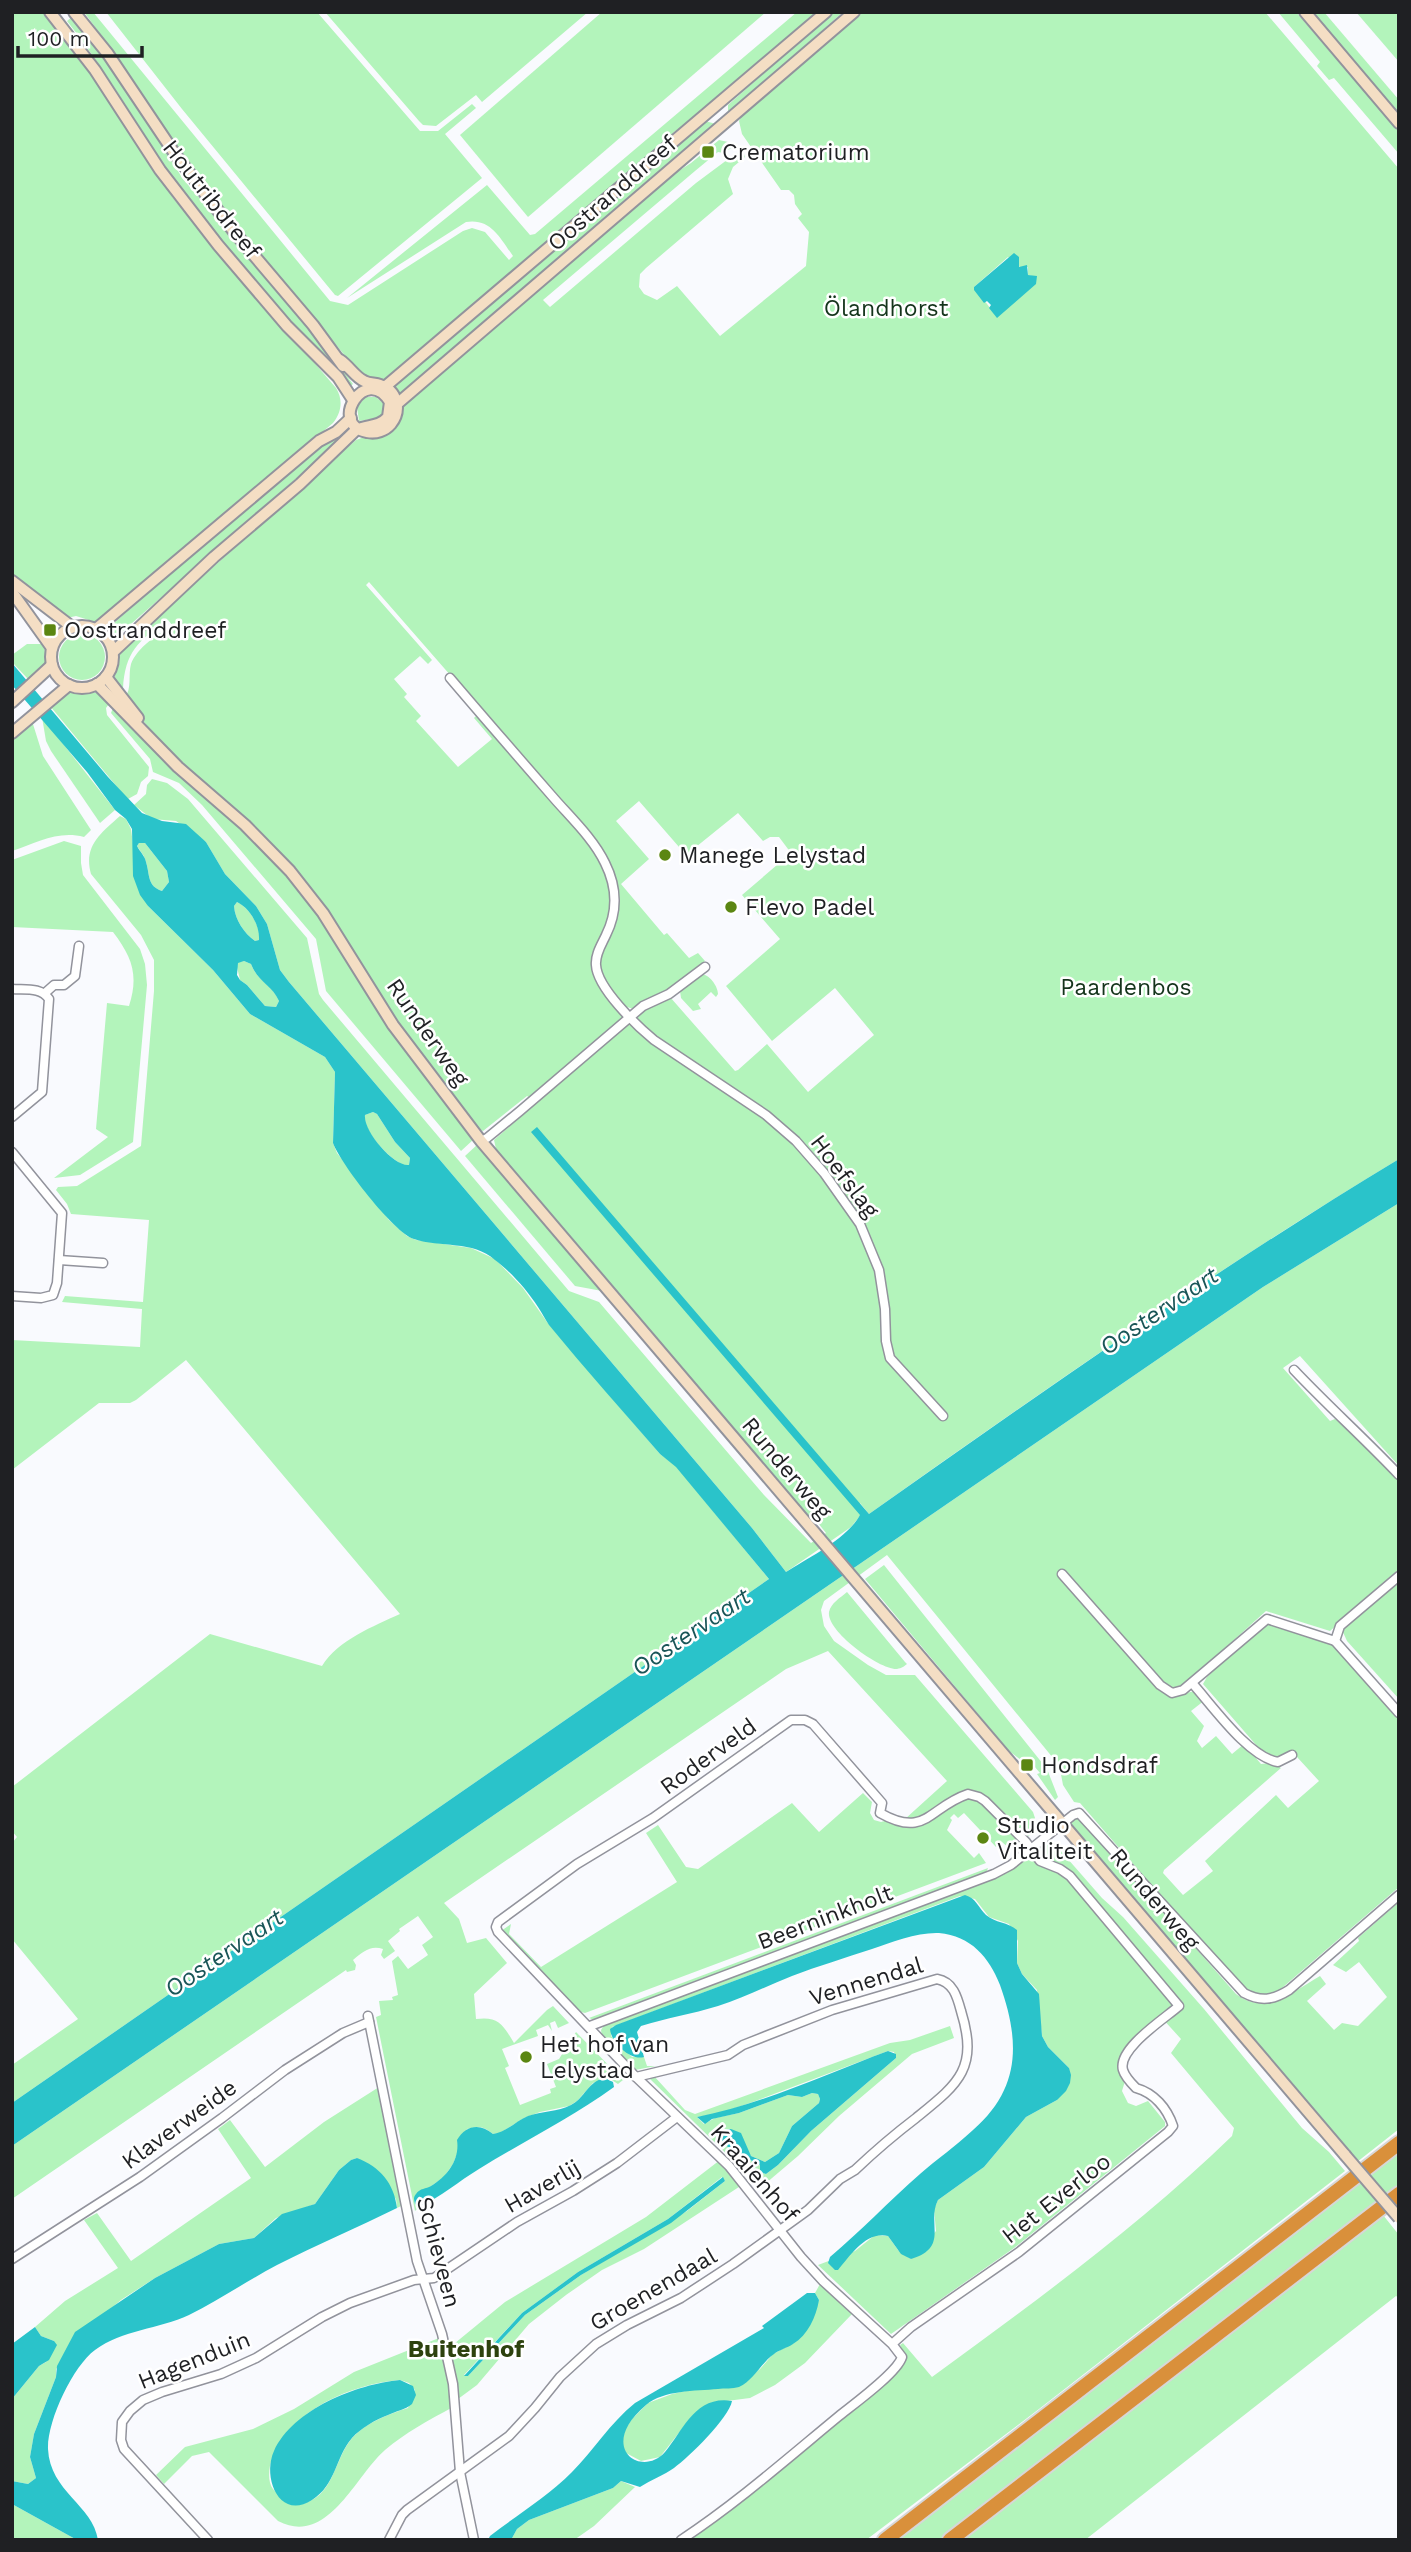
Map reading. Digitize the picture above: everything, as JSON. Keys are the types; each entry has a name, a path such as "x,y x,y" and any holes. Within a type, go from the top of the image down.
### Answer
{"highway":[{"path":"885,2540 1399,2143"},
{"path":"950,2540 1399,2194"}],"main road":[{"name":"Houtribdreef","path":"50,12 95,70 160,170 218,245 345,386 354,400"},
{"name":"Houtribdreef","path":"74,12 108,54 175,154 355,382 392,393 397,404"},
{"name":"Oostranddreef","path":"375,388 825,12"},
{"name":"Oostranddreef","path":"361,430 380,432 389,427 395,418 397,404 854,12"},
{"path":"1304,12 1399,123"},
{"path":"96,629 340,421 344,394 328,370"},
{"path":"113,652 214,557 336,450 361,430 377,426 388,417 390,402 375,388 354,400 350,409 351,418 361,430"},
{"path":"319,441 336,432 351,418"},
{"path":"12,581 72,628"},
{"path":"12,592 52,648"},
{"path":"80,626 96,629 107,638 113,652 113,662 102,680 83,688 69,685 58,677 52,665 52,648 60,635 72,628 80,626"},
{"path":"13,701 52,665"},
{"name":"Runderweg","path":"102,680 178,767 245,825 290,871 323,912 406,1043 481,1141 1399,2218"},
{"path":"12,733 69,685"}],"street":[{"name":"Hoefslag","path":"450,678 584,834 605,863 612,881 615,906 596,965 606,988 630,1016 662,1046 766,1115 796,1141 824,1173 860,1224 879,1270 890,1358 943,1416"},
{"path":"45,993 54,985 64,985 75,976 79,946"},
{"path":"481,1141 630,1016 673,992 705,967"},
{"path":"12,989 38,990 45,993 49,999 42,1092 12,1117"},
{"path":"12,1152 62,1213 57,1283 53,1295 41,1298 12,1296"},
{"path":"58,1260 103,1263"},
{"path":"1294,1370 1337,1416 1359,1432 1399,1475"},
{"path":"1062,1574 1160,1685 1172,1693 1183,1690 1192,1683 1267,1619 1335,1642 1399,1713"},
{"path":"1335,1642 1340,1626 1399,1576"},
{"path":"1192,1683 1250,1747 1262,1756 1278,1762 1292,1755"},
{"name":"Roderveld","path":"590,2026 498,1932 498,1922 577,1864 663,1811 790,1720 805,1720 813,1724 882,1802 880,1813 909,1824 921,1821 968,1794 985,1801 1032,1849"},
{"path":"1063,1823 1079,1813 1244,1993 1254,1998 1265,2000 1289,1990 1399,1895"},
{"name":"Beerninkholt","path":"590,2026 994,1874 1011,1866 1063,1823"},
{"name":"Het Everloo","path":"892,2344 1019,2252 1173,2126 1169,2115 1148,2091 1136,2088 1128,2080 1122,2062 1126,2050 1179,2006 1070,1876 1040,1861 1032,1849"},
{"name":"Vennendal","path":"636,2077 728,2055 743,2045 812,2017 896,1989 937,1979 952,1986 968,2037 967,2058 950,2091 780,2231"},
{"name":"Klaverweide","path":"12,2259 140,2177 285,2070 369,2019"},
{"name":"Schieveen","path":"369,2019 423,2280 442,2334 453,2384 460,2472 474,2540"},
{"name":"Kraaienhof","path":"590,2026 636,2077 729,2166 801,2257 833,2291 892,2344"},
{"name":"Haverlij","path":"423,2280 434,2278 517,2222 593,2179 677,2117"},
{"name":"Groenendaal","path":"460,2472 509,2436 560,2377 596,2344 681,2298 780,2231"},
{"name":"Hagenduin","path":"208,2540 128,2454 121,2435 126,2415 135,2405 152,2396 221,2374 256,2358 350,2303 414,2280 423,2280"},
{"path":"681,2540 778,2466 895,2368 902,2357 892,2344"},
{"path":"389,2540 407,2510 460,2472"}],"green space":[{"path":"12,12 42,12 97,83 173,198 336,388 340,401 340,410 333,423 102,619 95,622 76,616 67,618 12,577"},
{"path":"84,12 93,12 330,301 348,305 463,231 472,228 485,232 509,260 513,256 494,231 482,223 466,222 347,298 487,185 530,235 535,234 797,12 822,12 711,106 674,132 658,152 391,378 379,380 361,375 231,220 176,149"},
{"path":"106,12 317,12 420,131 438,131 472,104 476,108 445,134 482,178 338,296 335,295"},
{"path":"325,12 588,12 482,102 476,95 436,126 423,125 419,121"},
{"path":"602,12 766,12 528,217 460,135"},
{"path":"833,12 843,12 728,114 728,105"},
{"name":"Paardenbos","path":"863,12 1265,12 1399,169 1399,1159 1131,1332 869,1514 860,1503 860,1516 851,1527 786,1572 752,1528 289,982 280,970 267,924 256,906 225,874 206,842 176,821 152,819 134,805 146,794 147,785 152,779 167,783 188,799 307,938 319,994 323,1000 569,1291 599,1302 764,1495 811,1543 826,1533 818,1523 814,1524 533,1194 496,1149 494,1140 625,1025 637,1021 638,1015 650,1005 670,997 735,1071 767,1044 808,1092 874,1035 835,988 772,1041 726,986 780,939 742,895 791,853 779,837 770,837 763,841 738,813 686,855 639,801 616,821 649,859 621,884 664,935 667,933 689,958 698,953 705,961 671,989 657,994 634,1009 623,1006 622,1020 530,1098 527,1096 483,1131 477,1128 416,1048 333,921 154,735 125,697 134,658 149,642 173,626 168,620 141,641 130,656 121,692 115,681 118,652 356,440 367,436 660,183 719,140 737,144 724,153 718,152 543,300 550,307 696,183 743,151 745,157 733,167 728,179 733,194 646,268 640,274 639,287 644,294 657,300 677,286 720,336 806,266 809,232 798,218 802,214 795,204 794,195 789,190 781,190 742,134 739,121","holes":["1008,257 1021,268 1028,267 1028,275 1032,276 997,317 974,287","369,582 451,676 478,714 474,718 492,739 458,767 416,721 421,716 404,697 407,694 394,679 420,656 428,664 432,660 366,585"]},
{"path":"1278,12 1296,12 1399,132 1399,154 1334,78 1329,80 1317,66 1320,62"},
{"path":"1311,12 1324,12 1399,100 1399,115"},
{"path":"1356,12 1399,12 1399,62"},
{"path":"73,16 112,67 183,179 301,316 353,384 349,387 306,340 202,218 67,21"},
{"path":"705,121 716,124 400,397 392,385"},
{"path":"365,397 376,397 384,404 383,413 378,418 359,421 357,407"},
{"path":"348,426 351,430 114,639 107,629 279,480"},
{"path":"82,634 98,641 105,657 98,673 82,680 66,673 59,657 66,641"},
{"path":"27,644 44,644 46,663 28,679 12,662 12,655"},
{"path":"70,691 100,693 111,701 106,708 107,715 149,767 148,776 141,782 137,794 128,799 123,794 50,706"},
{"path":"114,705 245,832 293,883 323,921 407,1051 474,1139 461,1151 326,991 316,939 202,805 179,783 153,772 150,759 111,713"},
{"path":"42,717 115,810 100,823 51,751 46,741"},
{"path":"32,721 43,756 91,830 84,837 56,836 12,851 12,738"},
{"path":"120,816 126,819 131,829 148,906 213,970 250,1014 325,1057 335,1072 333,1143 337,1153 389,1220 407,1236 416,1240 471,1248 495,1259 523,1288 547,1322 660,1454 676,1466 769,1579 12,2103 12,2065 78,2019 12,1939 12,1843 17,1837 12,1831 12,1787 210,1634 322,1666 347,1641 400,1614 186,1360 130,1403 99,1403 12,1470 12,1340 140,1347 142,1309 62,1302 65,1296 143,1302 149,1220 71,1214 56,1190 58,1187 77,1186 141,1146 154,991 154,960 141,935 91,874 89,864 95,841"},
{"path":"64,841 81,846 83,875 140,949 147,985 133,1142 80,1175 54,1178 108,1137 96,1129 107,1003 129,1006 133,985 129,958 113,932 12,927 12,860"},
{"path":"139,843 145,843 167,871 169,882 162,891 151,883 145,860 137,846"},
{"path":"237,902 253,918 260,940 255,941 241,926 234,906"},
{"path":"238,962 251,964 257,975 273,991 279,1001 276,1007 265,1006 240,980"},
{"path":"701,974 712,981 718,994 716,997 711,992 698,1004 701,1009 693,1011 681,998 680,991"},
{"path":"373,1112 410,1158 409,1165 406,1166 393,1158 373,1137 365,1122 365,1115"},
{"path":"478,1144 602,1291 575,1286 465,1156"},
{"path":"1399,1203 1399,1466 1300,1356 1283,1368 1330,1421 1335,1419 1367,1441 1399,1478 1399,1569 1330,1631 1266,1611 1182,1687 1160,1689 1173,1695 1195,1691 1205,1700 1191,1711 1204,1726 1197,1741 1202,1748 1216,1736 1232,1754 1244,1744 1261,1764 1272,1763 1281,1768 1164,1870 1163,1873 1183,1895 1213,1871 1205,1861 1276,1795 1288,1808 1319,1781 1297,1757 1285,1764 1264,1754 1203,1684 1247,1638 1272,1623 1335,1643 1399,1713 1399,1887 1275,1994 1258,1995 1247,1991 1237,1982 1080,1803 1074,1802 1063,1785 1060,1769 1053,1758 887,1555 824,1601 821,1610 824,1626 834,1641 886,1675 915,1675 1033,1812 1035,1818 1029,1826 1030,1835 1010,1849 1002,1842 996,1847 964,1813 958,1818 954,1814 947,1830 974,1858 979,1853 986,1863 585,2013 581,2012 501,1931 511,1924 509,1934 541,1967 677,1882 646,1833 658,1825 686,1867 698,1869 792,1803 819,1832 863,1793 872,1802 870,1813 874,1820 888,1820 902,1826 912,1826 916,1820 905,1819 947,1781 828,1651 786,1669 444,1903 459,1919 467,1943 486,1938 507,1963 474,1994 476,2019 490,2019 500,2023 514,2043 553,2006 569,2023 558,2028 555,2021 550,2023 552,2031 548,2025 536,2030 538,2036 502,2049 509,2066 505,2068 520,2105 551,2093 550,2089 556,2087 547,2064 559,2059 576,2032 623,2080 618,2084 610,2079 593,2083 569,2106 524,2118 500,2133 493,2134 481,2127 467,2129 453,2164 444,2177 414,2198 419,2207 415,2211 376,2017 381,2015 379,2001 393,2000 392,1997 398,1995 392,1961 398,1956 408,1969 428,1955 422,1945 433,1937 418,1916 399,1929 388,1941 395,1951 384,1959 381,1955 383,1949 374,1948 363,1952 353,1960 355,1970 346,1970 12,2199 12,2146 1263,1287"},
{"path":"884,1565 1047,1769 1058,1797 1055,1800 1037,1774 1040,1773 1029,1760 1025,1763 1009,1751 865,1579"},
{"path":"1399,1580 1399,1699 1347,1641 1342,1630"},
{"path":"847,1592 907,1664 897,1669 889,1668 856,1648 836,1629 830,1620 829,1612 834,1603"},
{"path":"1081,1817 1236,1994 1247,2000 1268,2003 1289,1995 1320,1976 1326,1984 1307,2001 1334,2030 1342,2023 1358,2026 1387,1997 1359,1962 1346,1972 1333,1965 1359,1941 1358,1938 1399,1902 1399,2129 1357,2162 1068,1820"},
{"path":"1047,1842 1053,1842 1102,1898 1123,1917 1204,2009 1302,2128 1329,2152 1345,2171 866,2540 686,2540 853,2409 903,2364 906,2358 900,2345 903,2343 932,2377 1124,2232 1232,2136 1234,2128 1171,2053 1181,2039 1161,2017 1123,2050 1118,2068 1125,2081 1122,2091 1128,2103 1136,2106 1148,2101 1165,2122 1165,2126 1014,2248 891,2334 818,2265 855,2251 875,2235 888,2236 898,2250 911,2259 936,2231 934,2209 938,2200 984,2167 1026,2117 1057,2100 1069,2068 1048,2047 1042,2036 1037,1990 1022,1974 1017,1963 1018,1941 1009,1924 989,1917 975,1899 960,1896 612,2027 611,2036 632,2057 644,2057 647,2066 656,2066 635,2070 602,2036 601,2030 605,2024 1007,1873"},
{"path":"988,1868 986,1873 594,2020 589,2018"},
{"path":"950,2026 954,2038 912,2054 759,2189 749,2178 755,2173 749,2166 743,2170 650,2079 654,2076 685,2110 695,2114 890,2043 910,2040","holes":["888,2051 894,2052 896,2058 811,2131 766,2174 760,2172 760,2165 732,2150 717,2132 731,2129 751,2156 765,2162 779,2153 792,2126 819,2103 818,2094 802,2097 788,2095 704,2124 697,2117 717,2114"]},
{"path":"379,2087 403,2205 397,2208 396,2199 357,2158 351,2160 339,2170 315,2204 276,2218 254,2238 219,2244 155,2278 121,2300 103,2315 56,2369 56,2377 34,2434 30,2457 36,2478 28,2484 12,2481 12,2399 39,2366 46,2362 54,2341 41,2336 35,2327 65,2301 118,2268 84,2220 97,2213 131,2261 251,2178 218,2129 230,2120 265,2167 324,2122"},
{"path":"1399,2147 1399,2186 939,2540 889,2540"},
{"path":"720,2160 742,2185 644,2249 602,2270 566,2295 529,2324 477,2385 458,2399 449,2348 505,2302 646,2217","holes":["722,2177 725,2181 687,2211 581,2275 525,2315 468,2376 464,2375 522,2313 578,2272 668,2219"]},
{"path":"1383,2215 1399,2235 1399,2298 1396,2296 1085,2540 961,2540"},
{"path":"820,2284 853,2313 805,2363 775,2385 750,2398 711,2403 692,2416 660,2457 641,2461 626,2453 622,2444 624,2431 648,2403 695,2389 738,2387 773,2354 794,2343 819,2300 815,2293"},
{"path":"439,2338 453,2407 409,2432 385,2450 339,2505 312,2525 296,2526 278,2521 209,2452 192,2456 164,2484 156,2475 185,2447 253,2429 294,2409 354,2372","holes":["400,2380 409,2383 415,2390 408,2408 372,2423 354,2436 341,2456 332,2478 318,2496 295,2505 273,2489 269,2478 272,2458 281,2441 308,2413 325,2402 362,2387"]},
{"path":"621,2481 635,2487 594,2526 574,2540 511,2540 517,2529 529,2520 613,2488"},
{"path":"12,2504 77,2540 12,2540"}],"water":[{"path":"1014,253 1019,257 1019,267 1027,265 1028,275 1037,276 1036,284 997,318 989,308 991,305 987,301 984,303 974,287"},
{"path":"12,663 108,777 142,813 162,821 186,824 206,842 225,874 256,906 267,924 280,970 289,982 752,1528 786,1572 837,1539 860,1515 531,1132 537,1127 869,1514 1197,1287 1399,1159 1399,1203 1263,1287 12,2146 12,2103 769,1579 676,1467 660,1454 576,1358 549,1325 529,1294 507,1270 477,1250 414,1239 381,1211 346,1166 333,1143 335,1072 325,1057 250,1014 213,970 148,906 140,895 133,876 132,829 126,819 115,810 87,772 12,685","holes":["139,843 145,843 167,871 169,882 162,891 151,883 145,860 137,846","237,902 250,913 256,923 259,940 255,941 244,930 234,906","244,961 251,964 279,1001 276,1007 265,1006 240,980 237,975 238,963","373,1112 377,1114 395,1142 410,1158 409,1165 396,1160 381,1147 369,1130 365,1115"]},
{"path":"965,1895 990,1918 1017,1930 1017,1963 1022,1974 1039,1994 1042,2036 1048,2047 1069,2068 1070,2083 1057,2100 1026,2117 984,2167 938,2200 934,2217 934,2241 923,2254 911,2259 901,2254 888,2236 880,2235 866,2241 835,2270 828,2263 830,2257 920,2174 973,2130 1000,2098 1012,2063 1011,2025 1000,1985 984,1957 960,1938 939,1933 922,1934 792,1976 718,2006 641,2026 637,2032 644,2057 639,2058 622,2050 610,2029"},
{"path":"888,2051 896,2054 896,2058 811,2131 766,2174 760,2172 760,2165 729,2148 717,2130 731,2129 741,2133 751,2156 765,2162 779,2153 792,2126 819,2103 818,2094 802,2097 788,2095 739,2113 712,2119 705,2124 697,2117 769,2097"},
{"path":"605,2078 613,2082 614,2087 598,2098 479,2169 435,2199 419,2207 415,2204 414,2198 418,2192 437,2182 452,2166 457,2154 457,2140 465,2131 478,2127 493,2134 528,2116 566,2107 576,2102 594,2082"},
{"path":"357,2158 373,2166 384,2177 393,2191 397,2208 277,2265 189,2315 106,2343 95,2350 78,2368 57,2410 48,2449 56,2476 88,2517 98,2540 77,2540 12,2504 12,2481 28,2484 36,2478 30,2457 34,2434 56,2377 57,2366 75,2332 155,2278 219,2244 254,2238 282,2214 315,2204 339,2170"},
{"path":"723,2177 725,2181 671,2223 581,2275 525,2315 468,2376 464,2376 522,2313 578,2272 668,2219"},
{"path":"807,2293 815,2293 819,2300 807,2331 791,2345 769,2358 744,2384 734,2388 662,2396 646,2405 631,2420 624,2434 624,2445 635,2460 645,2462 665,2452 699,2409 708,2403 732,2401 716,2427 674,2468 640,2487 621,2481 613,2488 529,2520 517,2529 511,2540 488,2540 562,2481 635,2403 764,2328 762,2326"},
{"path":"35,2327 41,2336 57,2345 49,2360 39,2366 12,2399 12,2344"},
{"path":"400,2380 413,2386 416,2395 412,2404 373,2422 356,2434 346,2446 326,2487 312,2500 300,2505 290,2505 282,2501 276,2493 270,2473 274,2451 283,2436 311,2411 328,2401 365,2387"}],"place":[{"name":"Crematorium","path":"708,152"},
{"name":"Oostranddreef","path":"50,630"},
{"name":"Manege Lelystad","path":"665,855"},
{"name":"Flevo Padel","path":"731,907"},
{"name":"Hondsdraf","path":"1027,1765"},
{"name":"Studio Vitaliteit","path":"983,1838"},
{"name":"Het hof van Lelystad","path":"526,2057"}],"district":[{"name":"Buitenhof","path":"466,2349"}],"park label":[{"name":"Ölandhorst","path":"886,308"}],"water label":[{"name":"Oostervaart","path":"1159,1311"},
{"name":"Oostervaart","path":"691,1632"},
{"name":"Oostervaart","path":"224,1953"}]}
